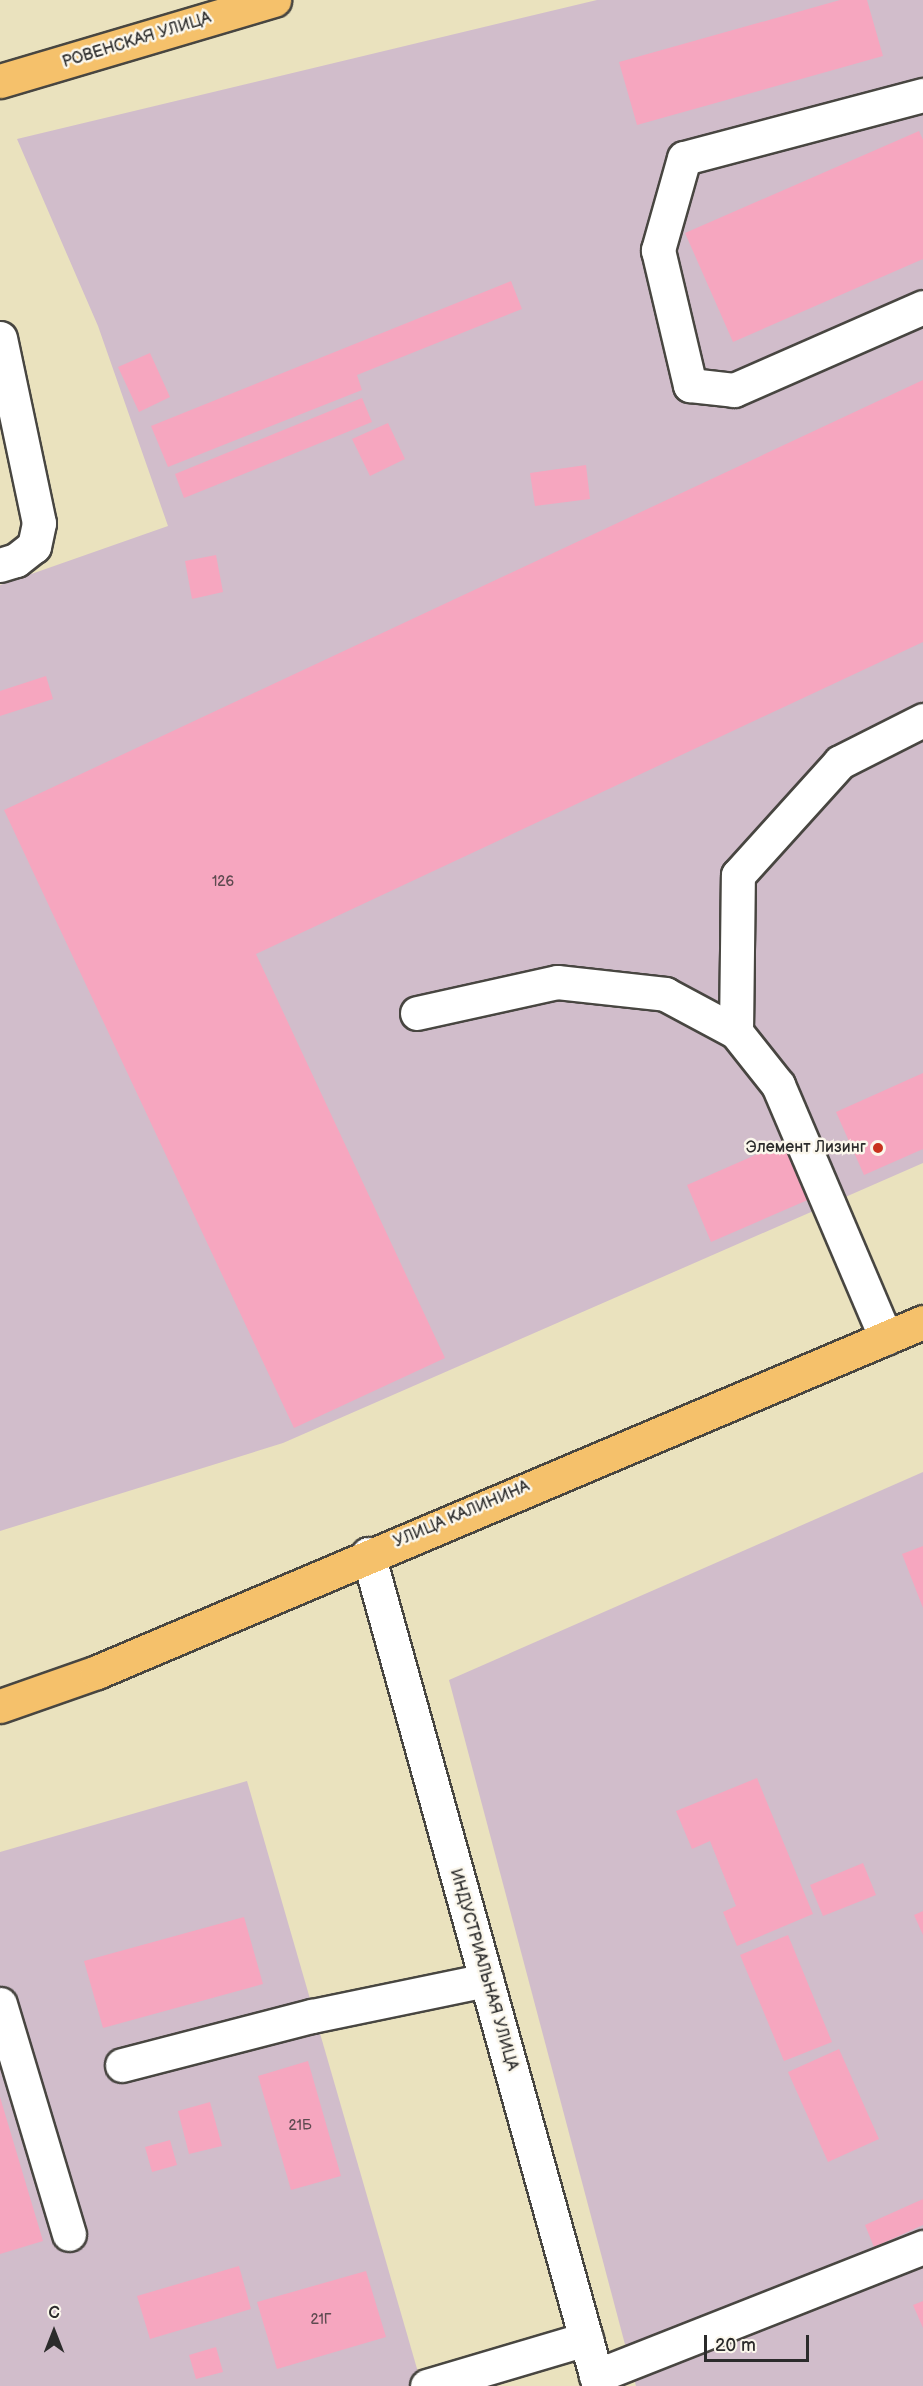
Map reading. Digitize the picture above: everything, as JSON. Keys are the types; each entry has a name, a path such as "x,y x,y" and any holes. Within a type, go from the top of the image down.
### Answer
{"main road":[{"name":"РОВЕНСКАЯ УЛИЦА","path":"0,81 274,0"},
{"name":"УЛИЦА КАЛИНИНА","path":"0,1707 97,1672 368,1554 923,1323"}],"street":[{"path":"923,95 684,158 658,250 690,386 734,390 923,307"},
{"path":"0,338 39,523 34,546 16,560 0,565"},
{"path":"736,1032 738,875 840,762 923,720"},
{"path":"417,1013 557,982 664,994 736,1032 778,1085 886,1338"},
{"name":"ИНДУСТРИАЛЬНАЯ УЛИЦА","path":"368,1554 598,2381"},
{"path":"122,2065 312,2016 486,1980"},
{"path":"0,2004 69,2234"},
{"path":"598,2381 923,2247"},
{"path":"427,2386 586,2339"}],"shaded area":[{"path":"597,0 923,0 923,1163 283,1443 0,1531 0,585 168,526 98,326 17,139"},
{"path":"923,1472 923,2386 636,2386 449,1680"},
{"path":"247,1781 422,2386 0,2386 0,1852"}],"building":[{"path":"840,0 867,0 883,56 637,125 619,62"},
{"path":"919,131 923,140 923,259 733,342 685,233"},
{"path":"511,281 522,309 357,375 362,390 168,467 151,426"},
{"path":"150,353 170,397 139,412 118,367"},
{"path":"923,380 923,642 256,954 445,1358 294,1428 4,810"},
{"path":"362,398 372,422 184,498 175,474"},
{"path":"388,423 405,459 370,476 352,439"},
{"path":"586,465 590,499 535,506 530,473"},
{"path":"216,555 223,592 192,599 185,561"},
{"path":"46,676 53,699 0,716 0,691"},
{"path":"923,1073 923,1149 864,1175 836,1112"},
{"path":"785,1142 810,1199 711,1242 687,1185"},
{"path":"923,1546 923,1608 902,1554"},
{"path":"757,1778 813,1914 737,1946 723,1912 736,1906 710,1841 692,1849 676,1811"},
{"path":"863,1863 876,1895 823,1916 810,1885"},
{"path":"923,1911 923,1935 914,1915"},
{"path":"244,1917 263,1984 103,2028 84,1961"},
{"path":"788,1935 832,2042 784,2061 740,1955"},
{"path":"839,2049 879,2139 828,2162 788,2072"},
{"path":"308,2061 341,2176 291,2190 258,2076"},
{"path":"0,2097 43,2241 0,2254"},
{"path":"210,2102 222,2146 189,2154 178,2111"},
{"path":"170,2140 177,2165 152,2172 145,2147"},
{"path":"923,2199 923,2225 874,2247 865,2225"},
{"path":"239,2266 251,2309 150,2339 137,2296"},
{"path":"366,2271 386,2337 277,2369 257,2302"},
{"path":"923,2301 923,2328 913,2305"},
{"path":"216,2347 223,2372 196,2379 189,2355"}],"place":[{"name":"Элемент Лизинг","path":"878,1148"}]}
